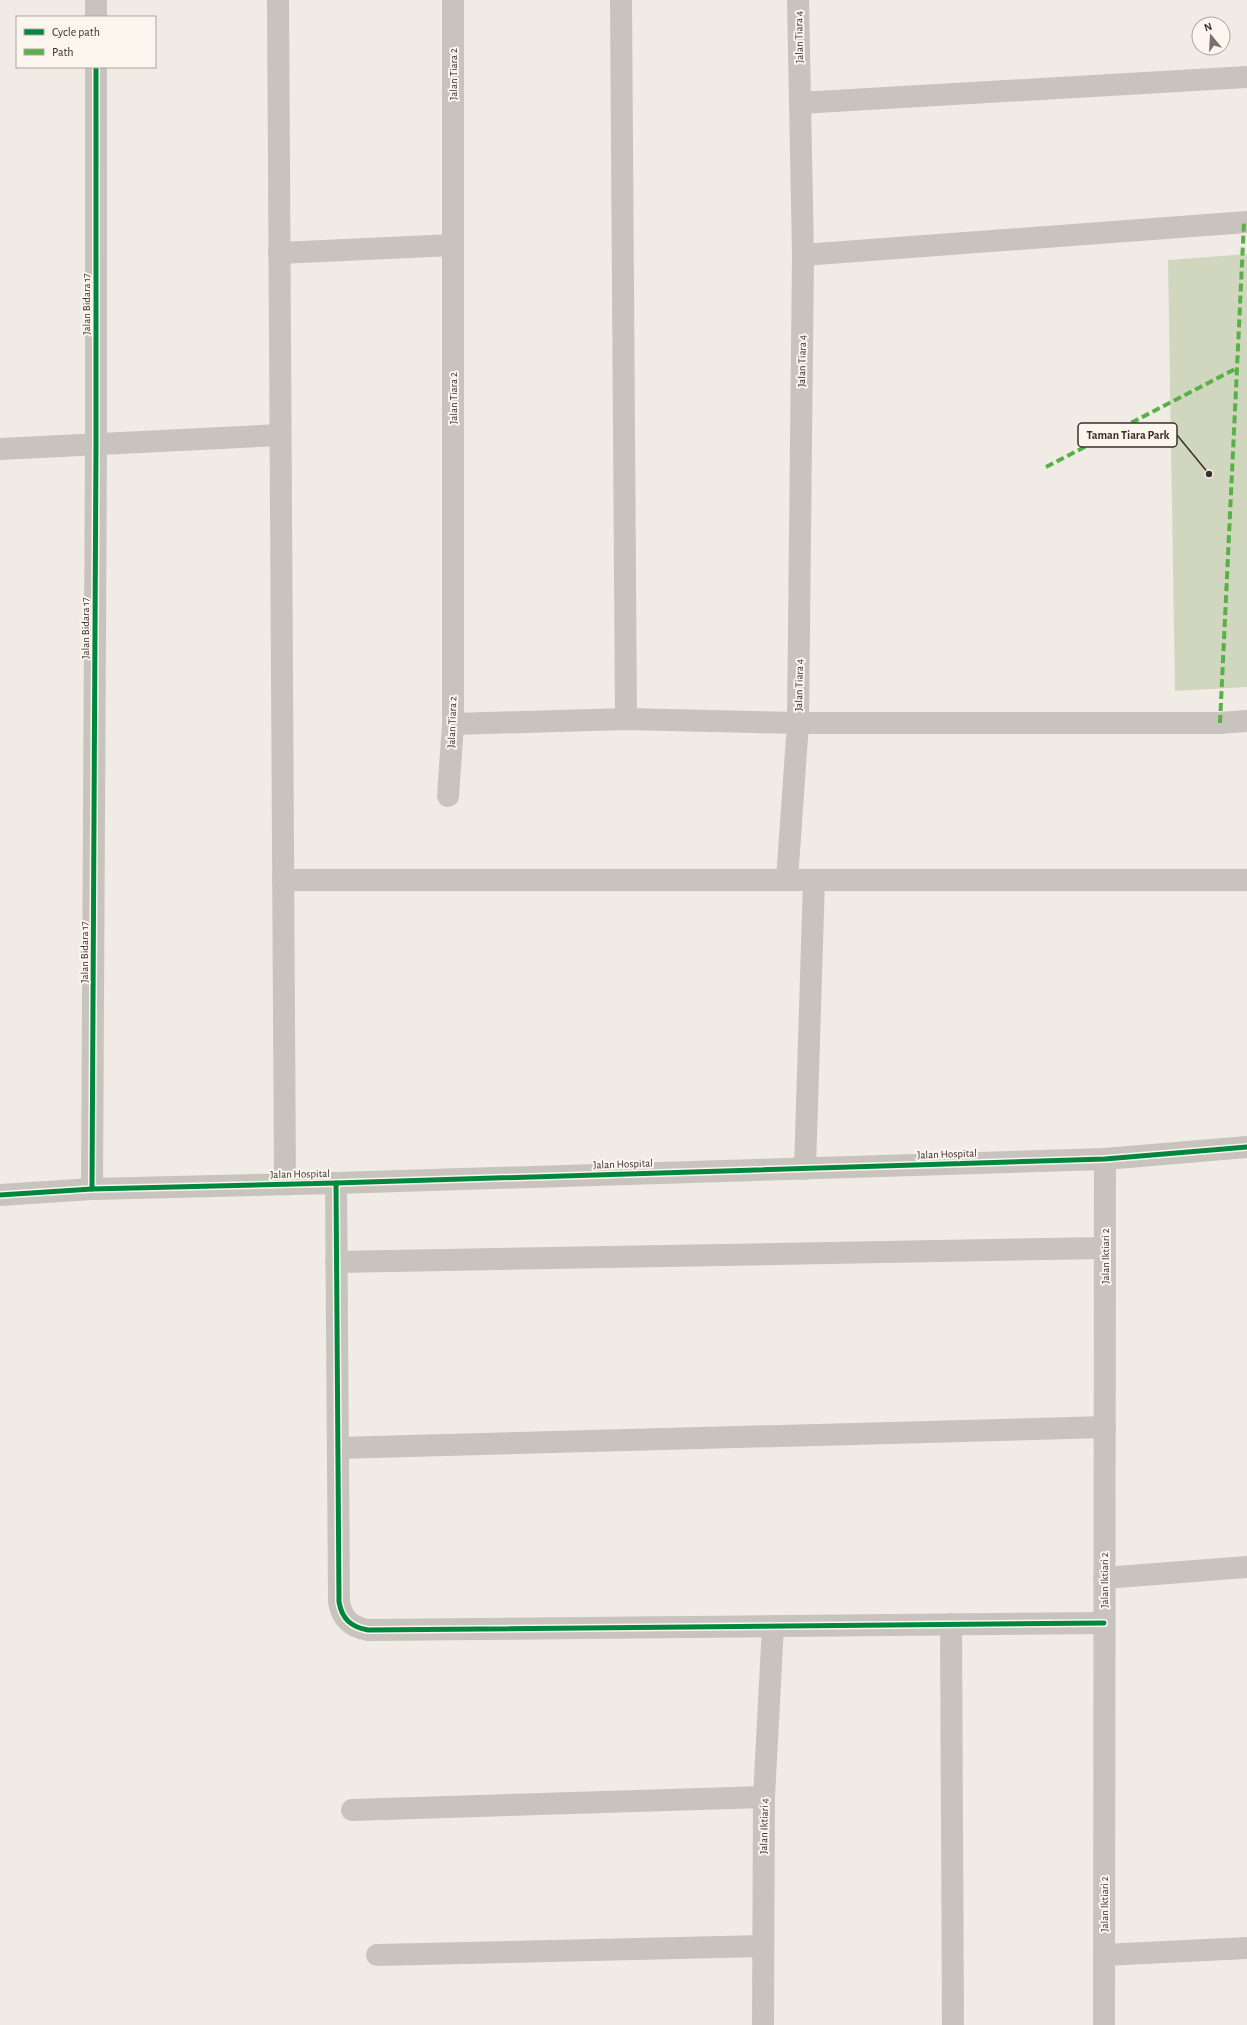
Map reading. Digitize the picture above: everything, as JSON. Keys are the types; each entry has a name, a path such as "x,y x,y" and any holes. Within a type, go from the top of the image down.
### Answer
{"street":[{"path":"96,0 96,16"},
{"path":"278,0 285,1184"},
{"name":"Jalan Tiara 2","path":"448,796 453,724 454,0"},
{"path":"621,0 626,719"},
{"name":"Jalan Tiara 4","path":"787,880 798,723 803,255 798,0"},
{"name":"Jalan Bidara 17","path":"92,1188 96,444 96,68"},
{"path":"800,103 1247,77"},
{"path":"803,255 1247,222"},
{"path":"279,253 453,245"},
{"path":"0,449 280,435"},
{"path":"453,724 626,719 798,723 1220,723 1247,721"},
{"path":"283,880 1247,880"},
{"path":"805,1169 814,880"},
{"name":"Jalan Hospital","path":"0,1195 92,1188 336,1183 1105,1159 1247,1147"},
{"name":"Jalan Iktiari 2","path":"1104,2025 1105,1159"},
{"path":"336,1183 339,1602 341,1613 347,1622 356,1628 368,1630 1104,1623"},
{"path":"336,1262 1105,1248"},
{"path":"338,1448 1105,1427"},
{"path":"1104,1578 1247,1567"},
{"path":"951,1624 953,2025"},
{"name":"Jalan Iktiari 4","path":"763,2025 762,1946 764,1797 773,1626"},
{"path":"352,1810 764,1797"},
{"path":"377,1955 762,1946"},
{"path":"1104,1955 1247,1948"}],"green space":[{"path":"1247,254 1247,687 1175,691 1168,260"}],"marked path":[{"path":"1220,723 1244,222"},
{"path":"1046,467 1237,368"}],"cycle path":[{"path":"92,1189 96,445 96,68"},
{"path":"0,1195 92,1189 336,1183 1105,1159 1247,1147"},
{"path":"336,1183 339,1602 345,1618 357,1627 368,1630 1104,1623"}],"place":[{"name":"Taman Tiara Park","path":"1209,474"}]}
